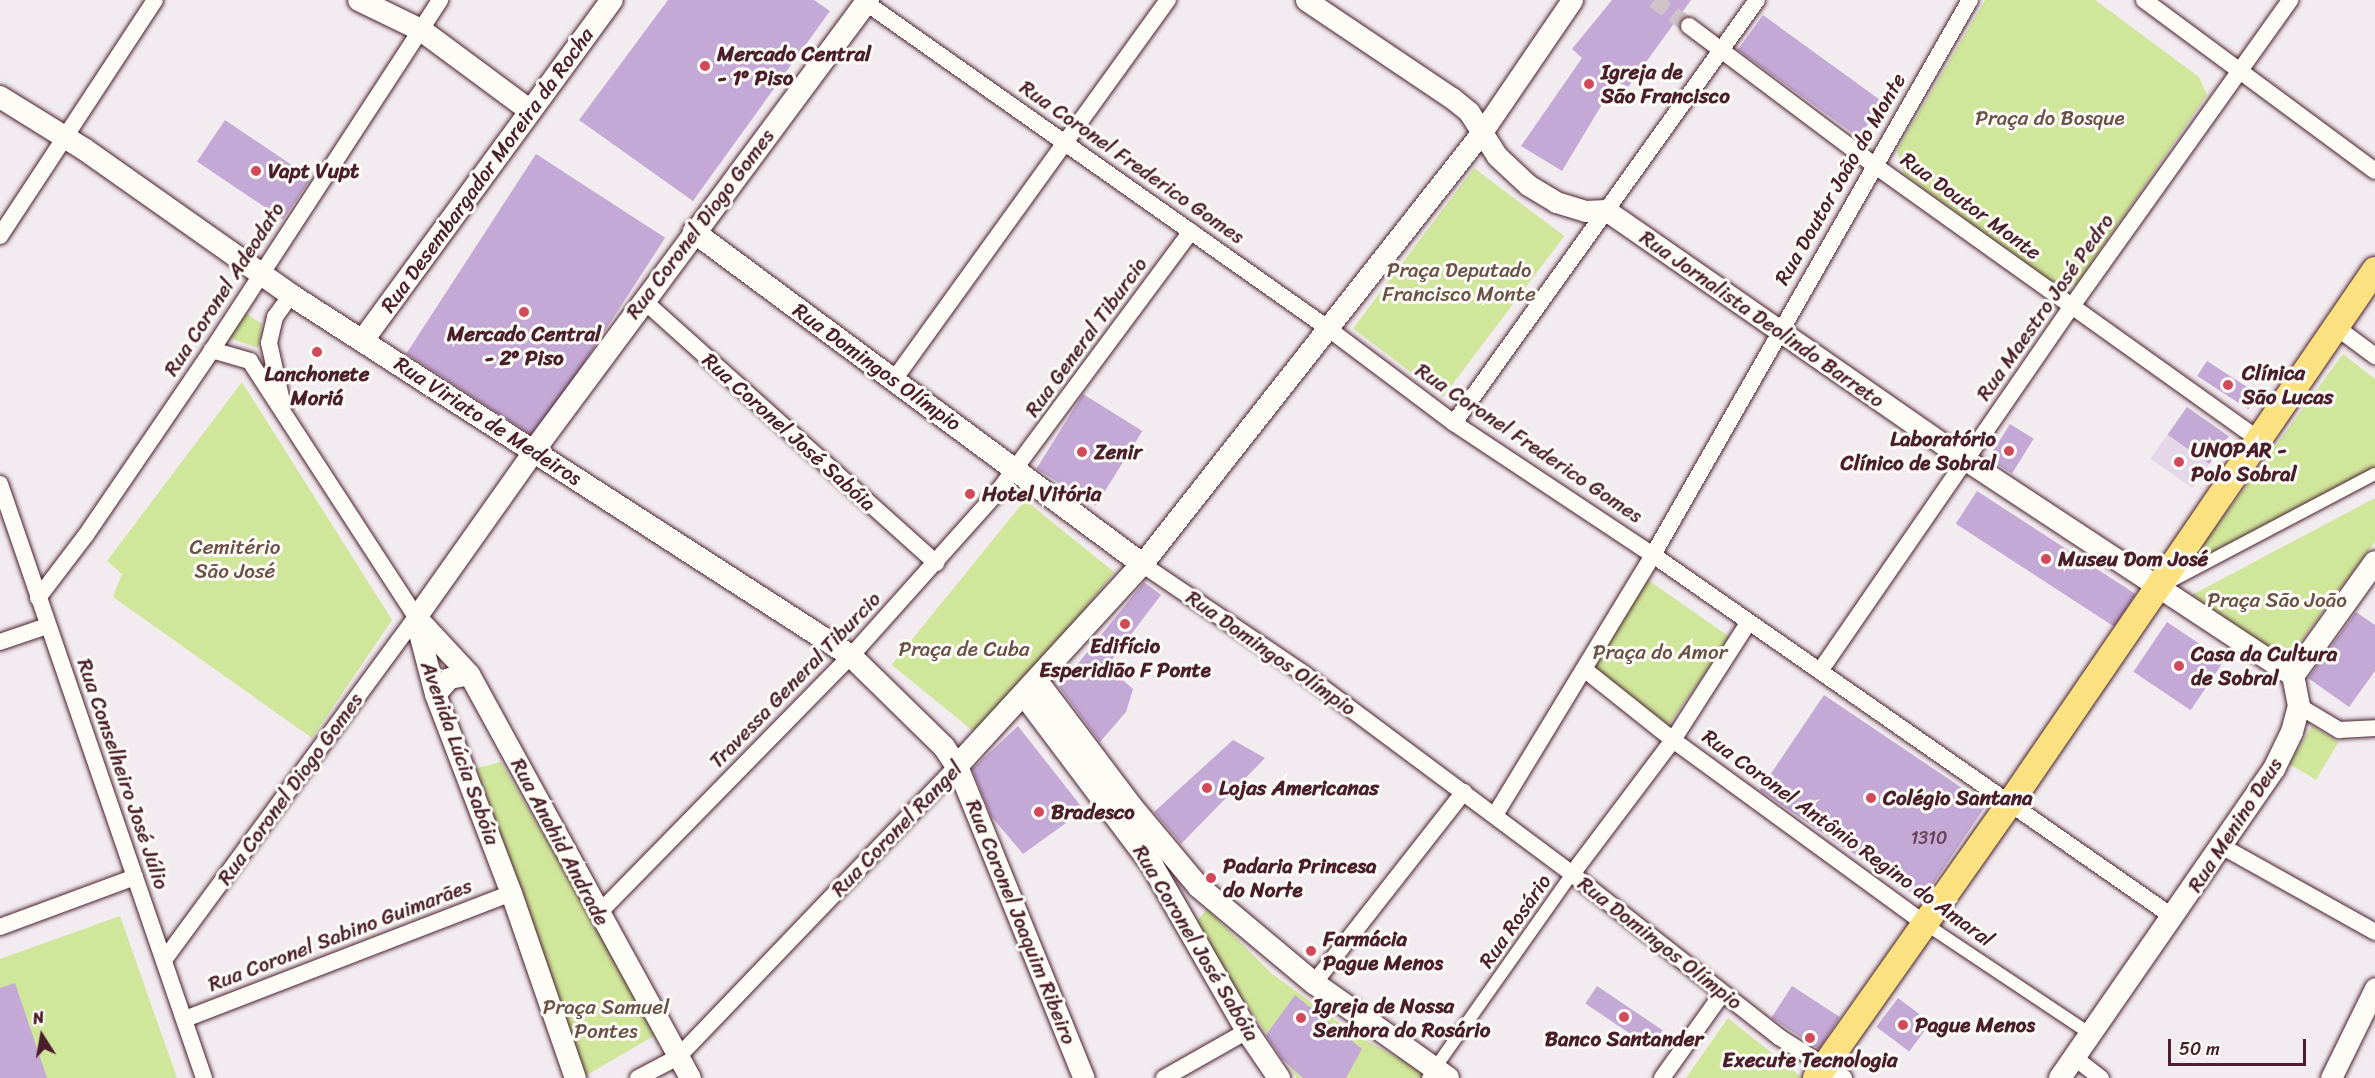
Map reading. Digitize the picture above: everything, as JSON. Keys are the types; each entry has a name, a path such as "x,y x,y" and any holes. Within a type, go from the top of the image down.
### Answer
{"main road":[{"path":"359,0 421,30 529,110"},
{"name":"Rua Desembargador Moreira da Rocha","path":"363,340 529,110 612,0"},
{"name":"Rua Coronel Diogo Gomes","path":"535,449 865,1"},
{"name":"Rua Viriato de Medeiros","path":"0,97 65,137 291,295 535,449 851,656 927,729 957,766"},
{"name":"Rua Domingos Olímpio","path":"694,232 1142,564"},
{"path":"1829,1073 1924,923 2010,803 2375,270"},
{"path":"2299,706 2293,676 2375,562"},
{"name":"Rua Coronel Rangel","path":"957,766 1142,564"},
{"path":"1030,688 1199,887 1314,983 1437,1075"},
{"name":"Rua Coronel José Sabóia","path":"1030,688 1152,866 1247,1031 1279,1078"},
{"name":"Rua Menino Deus","path":"2060,1078 2223,847 2283,753 2299,706"}],"street":[{"path":"0,236 155,0"},
{"name":"Rua Coronel Adeodato","path":"38,598 86,535 212,350 440,0"},
{"path":"893,381 1168,0"},
{"path":"1306,0 1452,98 1469,112 1497,156 1528,185 1556,202 1585,211 1606,210"},
{"path":"1142,564 1326,327 1482,132 1572,0"},
{"path":"1454,423 1757,0"},
{"name":"Rua Doutor João do Monte","path":"1495,815 1653,555 1778,331 1970,0"},
{"path":"2144,0 2375,171"},
{"name":"Rua Maestro José Pedro","path":"1820,671 2072,306 2290,0"},
{"name":"Rua Coronel Frederico Gomes","path":"865,1 1326,327 1454,423 1653,555 2174,917"},
{"name":"Rua Doutor Monte","path":"1689,26 1874,165 2260,440"},
{"name":"Rua Jornalista Deolindo Barreto","path":"1606,210 1966,460 2293,676"},
{"name":"Rua General Tiburcio","path":"1017,470 1191,231"},
{"name":"Avenida Lúcia Sabóia","path":"286,418 269,343 274,317 291,295"},
{"name":"Rua Coronel José Sabóia","path":"643,300 936,563"},
{"path":"2336,327 2375,356"},
{"name":"Avenida Lúcia Sabóia","path":"212,350 250,361 416,617 435,694 512,893 575,1078"},
{"path":"416,617 535,449"},
{"name":"Travessa General Tiburcio","path":"598,914 851,656 1017,470"},
{"path":"2157,588 2375,474"},
{"name":"Rua Conselheiro José Júlio","path":"0,484 204,1078"},
{"name":"Rua Domingos Olímpio","path":"1142,564 1300,671 1464,792 1572,874 1722,994 1829,1073"},
{"name":"Rua Anahid Andrade","path":"416,617 469,674 598,914 690,1078"},
{"name":"Rua Coronel Diogo Gomes","path":"164,960 416,617"},
{"path":"1572,874 1673,740 1748,623"},
{"path":"0,642 47,626"},
{"name":"Rua Coronel Antônio Regino do Amaral","path":"1584,669 1673,740 1924,923 2092,1035"},
{"path":"435,694 449,678 469,674"},
{"path":"2299,706 2339,730 2375,728"},
{"name":"Rua Coronel Rangel","path":"638,1078 678,1057 957,766"},
{"name":"Rua Coronel Joaquim Ribeiro","path":"957,766 1084,1078"},
{"path":"1314,983 1464,792"},
{"path":"2223,847 2375,932"},
{"name":"Rua Rosário","path":"1437,1075 1572,874"},
{"path":"0,927 135,877"},
{"name":"Rua Coronel Sabino Guimarães","path":"185,1019 512,893"},
{"path":"2331,1078 2375,988"},
{"path":"1662,1078 1722,994"},
{"path":"1164,1078 1247,1031"},
{"path":"2074,1058 2101,1078"}],"shaded area":[{"name":"UNOPAR - Polo Sobral","path":"2167,435 2209,464 2192,488 2150,459"}],"green space":[{"name":"Praça do Bosque","path":"1985,0 2095,0 2199,77 2207,95 2076,285 2055,286 1904,174 1897,150"},
{"name":"Praça Deputado Francisco Monte","path":"1474,168 1564,236 1443,397 1353,329"},
{"path":"246,313 262,324 258,348 229,338"},
{"name":"Praça São João","path":"2343,354 2375,379 2375,468 2188,565"},
{"name":"Cemitério São José","path":"242,382 392,620 312,738 113,597 122,574 107,561"},
{"name":"Praça São João","path":"2375,498 2375,542 2287,660 2192,595"},
{"name":"Praça de Cuba","path":"1025,500 1114,572 981,737 892,665"},
{"name":"Praça do Amor","path":"1648,580 1730,637 1668,726 1586,668"},
{"path":"2312,726 2339,742 2316,780 2289,764"},
{"name":"Praça Samuel Pontes","path":"501,762 659,1033 585,1076 477,768"},
{"path":"1207,909 1271,973 1356,1035 1434,1078 1297,1078 1209,950 1197,921"},
{"path":"120,916 177,1078 0,1078 0,959"},
{"path":"1728,1018 1793,1070 1802,1078 1686,1078"}],"building":[{"name":"Mercado Central - 1º Piso","path":"668,0 814,0 830,11 693,201 579,120"},
{"name":"Igreja de São Francisco","path":"1612,0 1691,0 1628,87 1616,81 1562,171 1521,146 1582,58 1572,49"},
{"path":"1763,15 1884,103 1858,137 1738,50"},
{"name":"Vapt Vupt","path":"225,120 311,178 283,220 197,161"},
{"name":"Mercado Central - 2º Piso","path":"536,154 665,238 536,437 406,354"},
{"name":"Clínica São Lucas","path":"2207,361 2258,394 2248,409 2197,376"},
{"name":"Zenir","path":"1083,394 1142,431 1096,506 1036,469"},
{"path":"2187,407 2229,436 2209,464 2167,435"},
{"name":"Laboratório Clínico de Sobral","path":"2010,424 2034,439 2012,474 1988,459"},
{"name":"Museu Dom José","path":"1977,491 2136,594 2114,627 1956,524"},
{"path":"1144,582 1161,595 1107,666 1133,689 1126,712 1100,742 1059,687"},
{"path":"2356,612 2375,625 2375,671 2349,707 2308,678"},
{"name":"Casa da Cultura de Sobral","path":"2167,622 2224,661 2191,710 2133,672"},
{"name":"Colégio Santana","path":"1824,695 1986,805 1922,900 1760,790"},
{"path":"1018,726 1084,810 1023,854 991,816 972,769"},
{"name":"Lojas Americanas","path":"1233,740 1265,758 1181,844 1154,812"},
{"path":"15,983 47,1078 0,1078 0,988"},
{"name":"Banco Santander","path":"1597,986 1662,1030 1651,1048 1585,1003"},
{"name":"Execute Tecnologia","path":"1792,986 1840,1017 1819,1049 1771,1018"},
{"name":"Igreja de Nossa Senhora do Rosário","path":"1295,995 1362,1049 1346,1078 1303,1078 1283,1060 1266,1035"},
{"name":"Pague Menos","path":"1898,998 1931,1023 1909,1051 1876,1027"}],"tunnel":[{"path":"1654,0 1689,26"}],"place":[{"name":"Mercado Central - 1º Piso","path":"705,66"},
{"name":"Igreja de São Francisco","path":"1589,84"},
{"name":"Vapt Vupt","path":"256,171"},
{"name":"Mercado Central - 2º Piso","path":"524,312"},
{"name":"Lanchonete Moriá","path":"317,352"},
{"name":"Clínica São Lucas","path":"2228,385"},
{"name":"Laboratório Clínico de Sobral","path":"2009,451"},
{"name":"Zenir","path":"1082,452"},
{"name":"UNOPAR - Polo Sobral","path":"2179,462"},
{"name":"Hotel Vitória","path":"970,494"},
{"name":"Museu Dom José","path":"2046,559"},
{"name":"Edifício Esperidião F Ponte","path":"1125,624"},
{"name":"Casa da Cultura de Sobral","path":"2179,666"},
{"name":"Lojas Americanas","path":"1207,788"},
{"name":"Colégio Santana","path":"1871,798"},
{"name":"Bradesco","path":"1039,812"},
{"name":"Padaria Princesa do Norte","path":"1211,878"},
{"name":"Farmácia Pague Menos","path":"1311,951"},
{"name":"Banco Santander","path":"1624,1017"},
{"name":"Igreja de Nossa Senhora do Rosário","path":"1301,1018"},
{"name":"Pague Menos","path":"1903,1025"},
{"name":"Execute Tecnologia","path":"1810,1038"}]}
